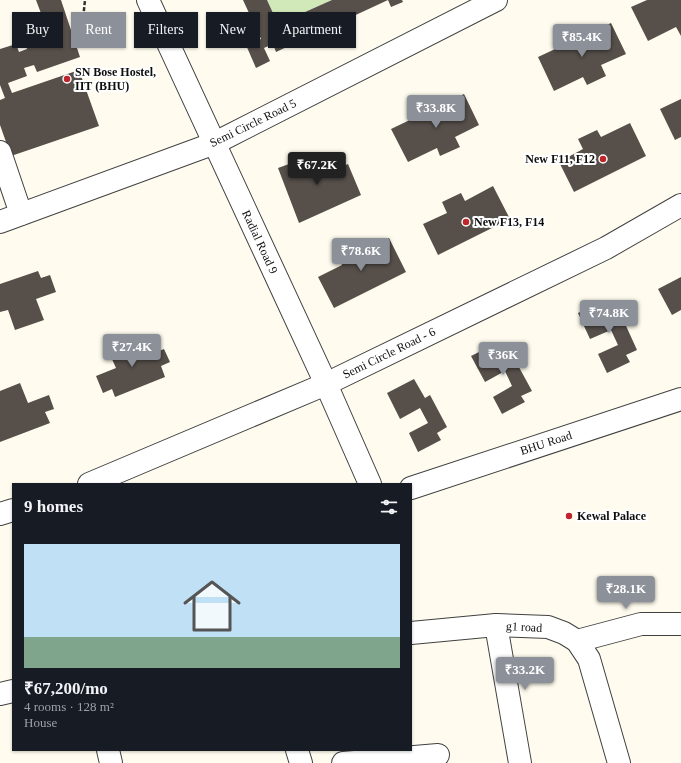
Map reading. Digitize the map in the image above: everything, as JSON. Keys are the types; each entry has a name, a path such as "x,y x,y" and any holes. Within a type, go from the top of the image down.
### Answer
{"street":[{"name":"Radial Road 9","path":"148,0 326,384 370,483"},
{"name":"Semi Circle Road 5","path":"0,222 215,143 496,0"},
{"path":"0,152 22,214"},
{"name":"Semi Circle Road - 6","path":"90,483 326,384 606,248 681,205"},
{"name":"BHU Road","path":"412,488 681,399"},
{"path":"0,514 12,510"},
{"path":"577,641 641,624 681,624"},
{"path":"496,625 520,763"},
{"name":"g1 road","path":"412,632 496,625 548,627 564,633 577,641 589,659 619,763"},
{"path":"0,694 12,691"},
{"path":"108,751 111,763"},
{"path":"297,751 301,763"},
{"path":"343,763 438,755"}],"path":[{"path":"84,12 85,0"}],"green space":[{"path":"267,0 332,0 305,12 272,12"}],"building":[{"name":"SN Bose Hostel, IIT (BHU)","path":"36,0 61,0 71,30 71,48 77,48 80,57 37,72 34,65 24,68 27,76 8,83 12,93 79,70 99,126 11,156 0,125 0,100 5,98 0,85 0,49 12,45 12,48 18,48 19,52 27,48 63,48 63,12 40,12"},
{"path":"243,0 267,0 272,12 268,12 268,46 264,48 270,61 256,68 247,48 260,48 260,12 249,12"},
{"path":"332,0 388,0 356,15 356,12 305,12"},
{"path":"388,0 402,0 403,2 391,7"},
{"path":"647,0 681,0 681,36 676,27 648,41 631,7"},
{"path":"611,23 626,54 601,65 606,76 587,85 583,77 554,91 538,57"},
{"path":"274,48 285,48 276,52"},
{"path":"464,94 479,125 455,137 460,147 440,156 437,148 408,162 391,129"},
{"path":"681,99 681,137 675,140 660,109"},
{"name":"New F11, F12","path":"630,123 646,156 574,192 559,162 583,149 578,139 597,130 601,137"},
{"path":"322,152 328,173 348,164 361,195 299,223 278,168"},
{"name":"New F13, F14","path":"493,186 510,219 438,255 423,224 447,213 442,202 461,193 465,201"},
{"path":"389,238 406,272 334,308 318,277 342,265 337,254 356,245 360,253"},
{"path":"38,271 41,278 50,275 56,292 36,299 44,320 15,330 8,310 0,312 0,284"},
{"path":"681,277 681,310 672,315 658,289"},
{"path":"607,300 616,320 622,317 637,350 626,355 630,362 607,373 598,354 618,345 611,330 590,339 578,313"},
{"path":"136,337 144,357 164,349 170,362 161,366 165,377 115,397 112,389 103,393 96,376 116,368 107,348"},
{"path":"499,342 509,361 514,358 532,391 521,396 525,402 502,414 493,397 512,386 505,371 485,382 471,356"},
{"path":"414,379 425,398 430,395 447,427 437,433 441,440 418,452 409,433 428,423 420,408 400,419 387,393"},
{"path":"20,383 28,403 49,395 54,409 45,412 50,423 0,442 0,391"}],"place":[{"name":"SN Bose Hostel, IIT (BHU)","path":"67,79"},
{"name":"New F11, F12","path":"603,159"},
{"name":"New F13, F14","path":"466,222"},
{"name":"Kewal Palace","path":"569,516"}]}
